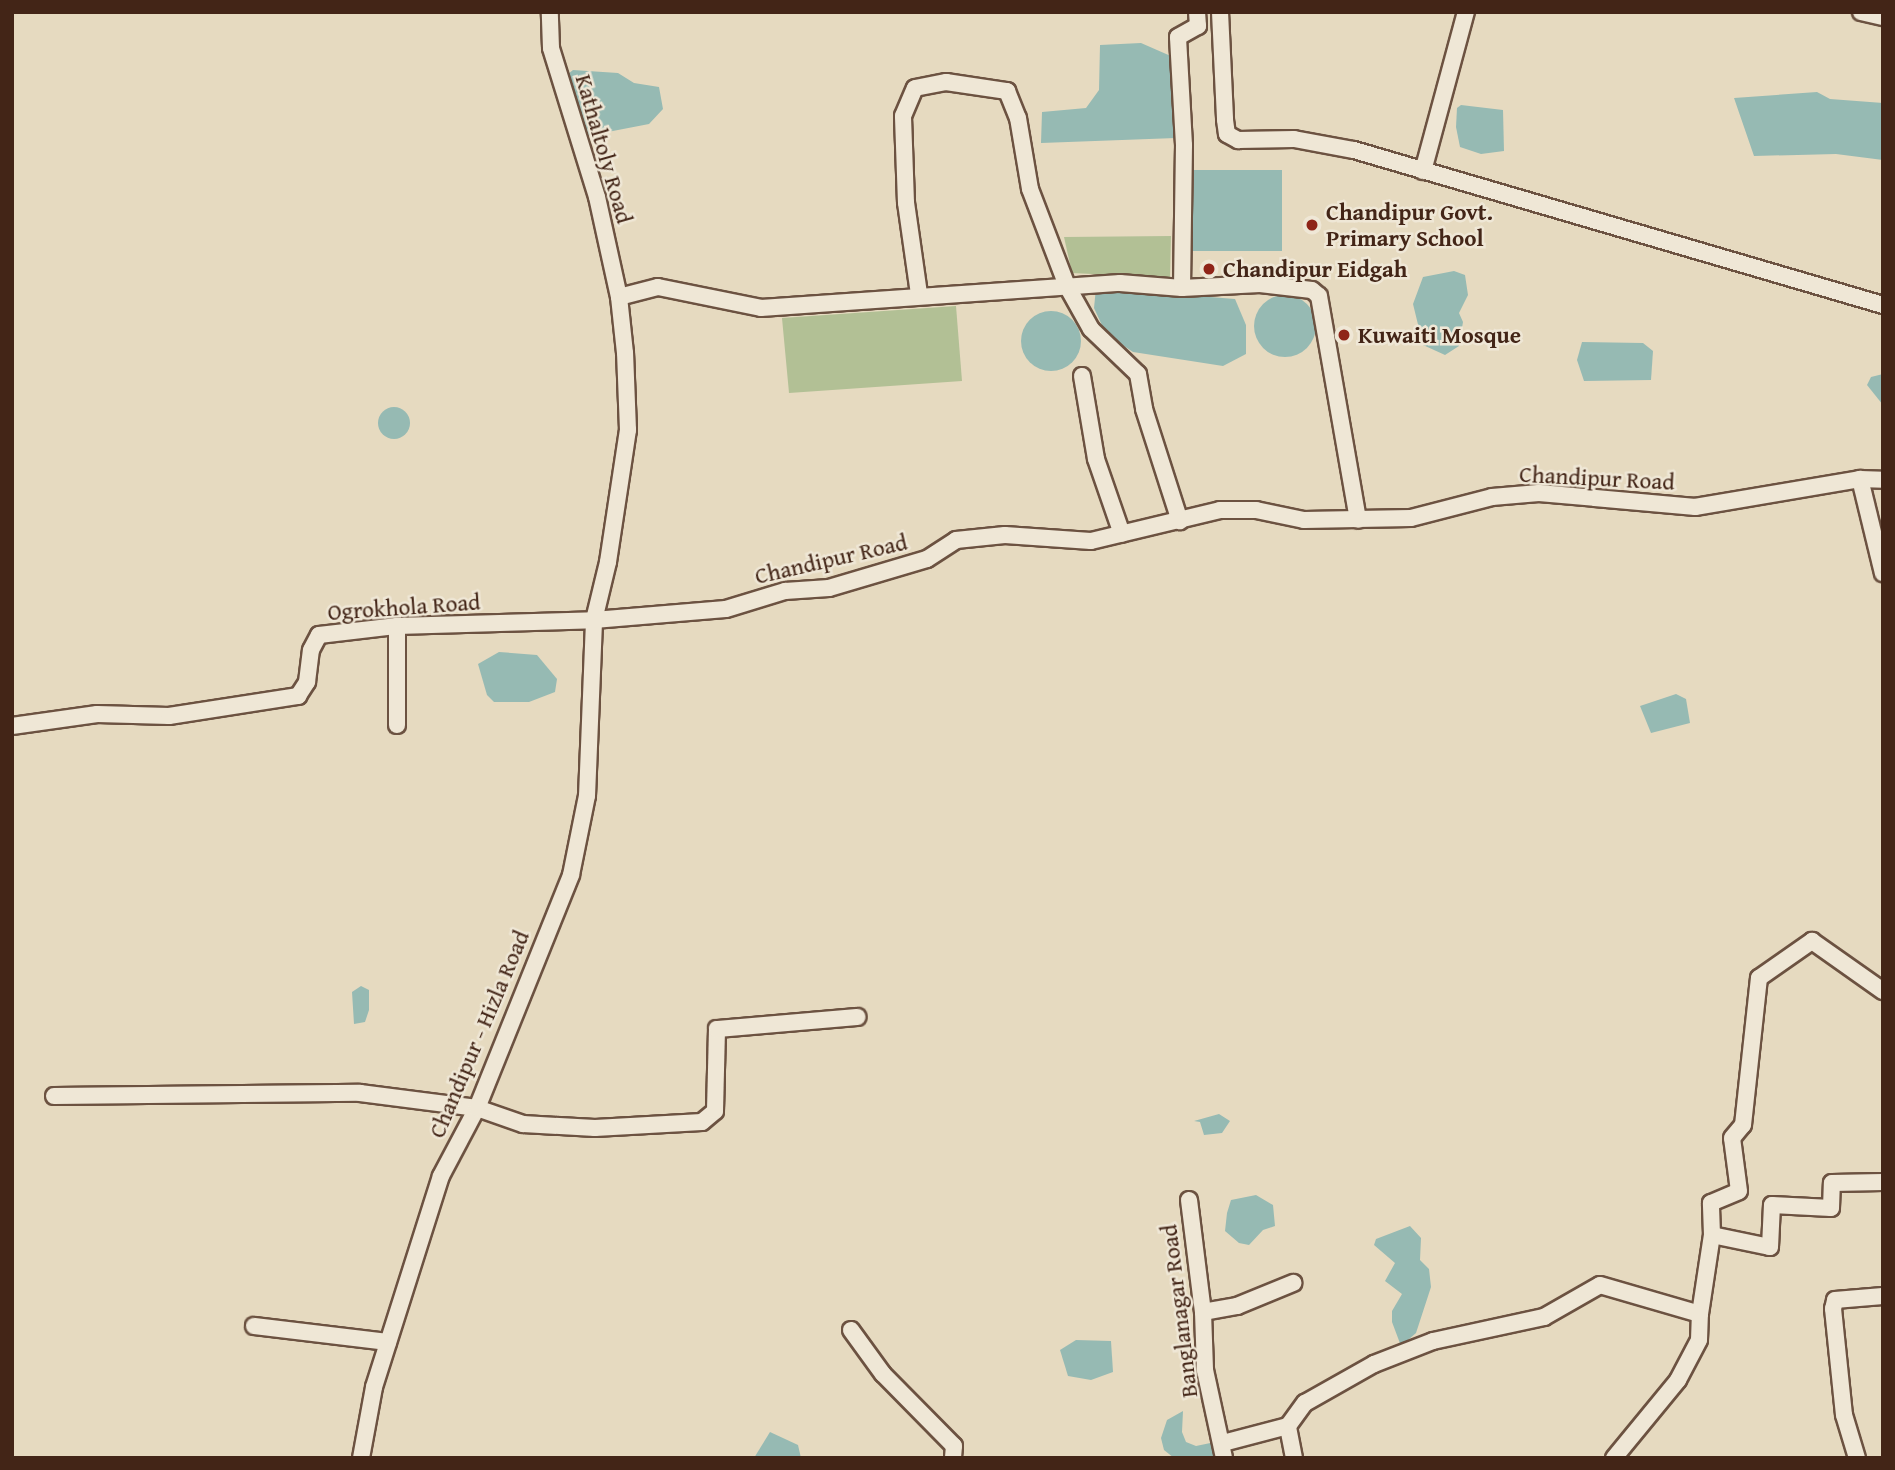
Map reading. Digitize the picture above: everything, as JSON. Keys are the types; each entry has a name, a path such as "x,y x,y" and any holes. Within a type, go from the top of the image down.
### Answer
{"street":[{"name":"Kathaltoly Road","path":"550,12 551,48 597,197 619,297 628,430 608,562 594,620"},
{"path":"1182,288 1184,145 1178,37 1198,26 1198,12"},
{"path":"1220,12 1227,134 1238,140 1294,139 1330,146 1883,305"},
{"path":"1423,171 1466,12"},
{"path":"1861,12 1883,17"},
{"path":"919,294 906,203 903,116 915,88 946,82 1007,91 1018,118 1030,189 1067,286 1091,329 1138,374 1144,409 1180,521"},
{"path":"619,297 658,287 761,308 919,294 993,295 1067,286 1182,288 1259,284 1312,290 1319,296 1358,520"},
{"path":"1082,376 1096,459 1122,534"},
{"path":"1860,479 1883,573"},
{"name":"Chandipur Road","path":"594,620 726,609 785,591 829,588 927,559 956,540 1005,535 1046,541 1091,541 1220,510 1256,510 1304,520 1411,518 1492,497 1539,493 1695,507 1860,479 1883,480"},
{"name":"Ogrokhola Road","path":"12,726 97,714 169,716 298,696 307,682 312,650 319,635 397,626 594,620"},
{"name":"Chandipur - Hizla Road","path":"361,1458 373,1387 441,1176 477,1108 571,875 587,796 594,620"},
{"path":"397,626 397,725"},
{"path":"1614,1458 1678,1380 1699,1340 1700,1314 1713,1235 1712,1203 1739,1191 1732,1138 1743,1125 1759,978 1812,941 1883,991"},
{"path":"54,1096 360,1093 477,1108 523,1124 596,1128 702,1122 715,1111 717,1028 857,1017"},
{"path":"1713,1235 1770,1247 1772,1205 1831,1208 1832,1183 1883,1182"},
{"name":"Banglanagar Road","path":"1189,1200 1203,1312 1205,1370 1224,1451"},
{"path":"1203,1312 1237,1306 1293,1283"},
{"path":"1224,1451 1289,1426 1305,1403 1374,1364 1433,1341 1544,1317 1600,1285 1700,1314"},
{"path":"1857,1458 1844,1415 1833,1308 1835,1300 1883,1296"},
{"path":"254,1326 388,1342"},
{"path":"851,1330 883,1374 954,1446 953,1458"},
{"path":"1289,1426 1294,1458"}],"green space":[{"path":"1171,236 1170,278 1072,273 1064,237"},
{"path":"956,306 962,381 789,393 782,318"}],"water":[{"path":"1141,43 1173,57 1176,138 1041,143 1042,112 1086,108 1099,90 1100,45"},
{"path":"573,70 618,73 634,83 659,87 663,109 649,124 587,136 568,74"},
{"path":"1817,92 1830,99 1883,103 1883,160 1836,154 1754,156 1734,98"},
{"path":"1461,105 1503,110 1504,151 1481,154 1460,147 1456,127 1457,108"},
{"path":"1190,170 1282,170 1282,251 1190,251"},
{"path":"1454,271 1465,275 1468,295 1459,313 1463,322 1459,346 1445,355 1423,345 1413,304 1423,277"},
{"path":"1096,288 1235,299 1246,325 1246,354 1223,366 1133,352 1106,334 1094,308"},
{"path":"1279,295 1291,295 1307,304 1314,314 1314,338 1307,348 1291,357 1279,357 1268,352 1259,343 1254,332 1254,320 1259,309 1268,300"},
{"path":"1051,311 1072,320 1081,341 1072,362 1051,371 1030,362 1021,341 1030,320"},
{"path":"1582,342 1643,343 1653,351 1651,380 1584,381 1577,360"},
{"path":"1883,374 1883,405 1867,385 1871,377"},
{"path":"394,407 406,411 410,423 406,435 394,439 382,435 378,423 382,411"},
{"path":"499,652 537,655 557,679 555,692 529,702 494,702 487,695 478,664"},
{"path":"1676,694 1686,699 1690,723 1651,733 1640,706"},
{"path":"361,986 369,990 369,1010 365,1022 354,1024 352,992"},
{"path":"1219,1114 1230,1121 1222,1133 1204,1135 1200,1122 1194,1121"},
{"path":"1256,1195 1273,1205 1275,1226 1263,1230 1249,1245 1239,1243 1225,1231 1231,1200"},
{"path":"1410,1226 1421,1238 1420,1260 1429,1269 1431,1287 1416,1333 1401,1346 1392,1322 1392,1311 1402,1294 1385,1281 1395,1263 1374,1245 1376,1239"},
{"path":"1076,1340 1111,1341 1113,1372 1091,1380 1068,1376 1060,1350"},
{"path":"1183,1411 1182,1432 1186,1442 1196,1446 1220,1441 1222,1458 1174,1458 1164,1450 1161,1438 1167,1420"},
{"path":"770,1432 798,1445 801,1458 754,1458"}],"place":[{"name":"Chandipur Govt. Primary School","path":"1312,225"},
{"name":"Chandipur Eidgah","path":"1209,269"},
{"name":"Kuwaiti Mosque","path":"1344,335"}]}
